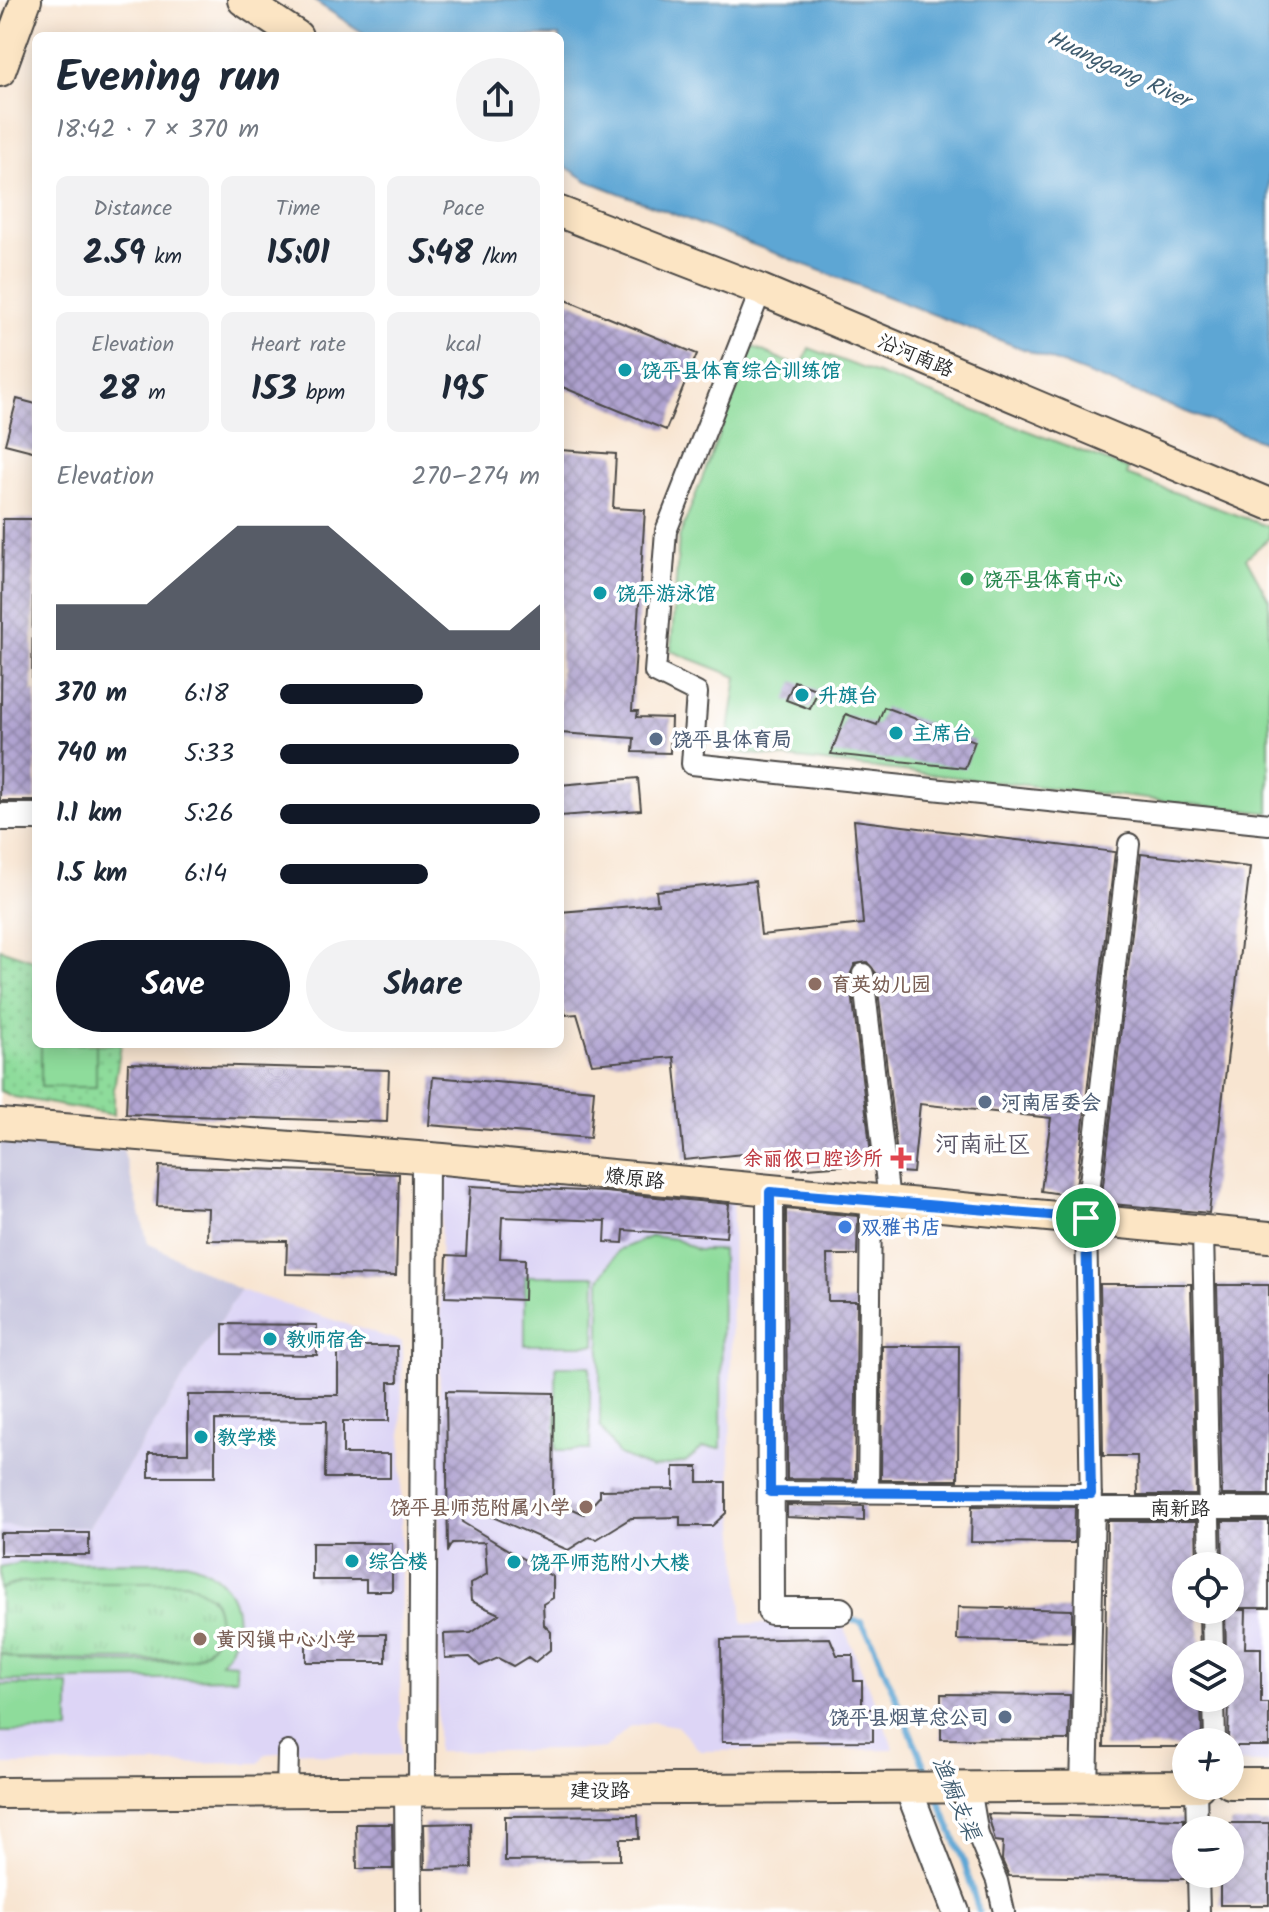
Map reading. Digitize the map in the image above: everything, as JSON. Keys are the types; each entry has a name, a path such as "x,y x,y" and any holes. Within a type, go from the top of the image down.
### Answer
{"main road":[{"path":"0,71 26,0"},
{"path":"243,0 291,32"},
{"name":"沿河南路","path":"564,214 761,290 1269,504"},
{"name":"燎原路","path":"0,1124 425,1158 1269,1237"},
{"path":"1244,1783 1269,1783"},
{"name":"建设路","path":"0,1793 1172,1786"}],"street":[{"path":"761,290 666,531 655,672 697,693 692,764 1269,824"},
{"path":"0,817 32,817"},
{"path":"1084,1788 1091,1501 1086,1218 1129,844"},
{"path":"863,974 880,1201 868,1493"},
{"path":"409,1912 415,1789 425,1158"},
{"path":"770,1192 771,1611 840,1611"},
{"path":"1203,1232 1210,1552"},
{"name":"南新路","path":"770,1492 1091,1501 1209,1509 1269,1508"},
{"path":"287,1793 288,1752"},
{"path":"908,1788 956,1912"},
{"path":"970,1788 978,1835 997,1881 1004,1912"},
{"path":"1198,1888 1199,1912"}],"shaded area":[{"path":"0,1141 123,1149 148,1243 240,1290 89,1527 0,1526"},
{"name":"饶平县师范附属小学","path":"441,1174 733,1200 730,1459 743,1623 844,1627 894,1749 700,1751 677,1726 651,1722 629,1727 605,1749 437,1752"},
{"name":"黄冈镇中心小学","path":"240,1290 402,1342 400,1755 324,1756 308,1751 266,1754 259,1763 0,1765 0,1526 89,1527"},
{"path":"1218,1514 1269,1514 1269,1763 1244,1763 1244,1728 1220,1728 1219,1712 1244,1712 1244,1640 1219,1640 1219,1624 1244,1624 1244,1552 1218,1552"}],"green space":[{"name":"饶平县体育中心","path":"753,347 801,368 809,348 1128,469 1127,475 1269,527 1269,538 1246,558 1269,600 1269,813 726,751 737,677 671,651 679,538"},
{"path":"0,949 32,960 32,1048 120,1048 114,1088 114,1115 14,1097 0,1091"},
{"path":"41,1048 96,1048 96,1087 41,1087"},
{"path":"652,1236 676,1239 697,1250 722,1250 721,1448 703,1448 685,1462 651,1468 619,1455 600,1426 600,1279 619,1250"},
{"path":"525,1276 596,1276 595,1345 525,1345"},
{"path":"556,1366 590,1366 590,1450 556,1450"},
{"path":"185,1562 216,1576 233,1601 237,1616 236,1631 231,1647 221,1662 236,1663 236,1678 0,1681 0,1653 21,1661 141,1663 197,1657 211,1646 215,1638 218,1614 212,1597 187,1582 20,1582 0,1589 0,1568 19,1563"},
{"path":"138,1579 195,1585 208,1594 216,1606 219,1622 216,1637 201,1654 188,1660 12,1659 0,1653 0,1589 20,1582"},
{"path":"0,1685 69,1685 69,1731 0,1732"}],"water":[{"name":"Huanggang River","path":"313,0 1269,0 1269,444 588,181 564,166 564,32 362,32"}],"building":[{"name":"饶平县体育综合训练馆","path":"566,300 697,354 666,430 564,388"},
{"path":"17,399 32,403 32,451 5,444"},
{"name":"饶平游泳馆","path":"564,450 616,454 613,508 645,510 632,711 638,711 637,717 671,718 670,753 633,752 634,738 564,733"},
{"path":"3,519 32,519 32,801 0,801"},
{"name":"升旗台","path":"794,681 818,690 810,709 786,700"},
{"name":"主席台","path":"884,707 975,741 965,768 831,754 846,714 877,725"},
{"path":"638,778 641,810 564,816 564,785"},
{"path":"854,820 1115,852 1075,1196 1041,1191 1051,1118 920,1104 913,1173 899,1172 876,973 867,962 855,964 850,975 872,1163 795,1169 793,1149 684,1160 674,1057 592,1064 577,1014 566,1015 564,1010 564,912 658,904 656,891 755,881 761,935 863,924"},
{"path":"1141,854 1250,867 1209,1213 1101,1203"},
{"path":"128,1063 389,1070 387,1122 126,1114"},
{"path":"433,1077 594,1090 590,1138 429,1125"},
{"path":"159,1166 399,1174 396,1276 286,1274 287,1241 207,1240 208,1208 157,1206"},
{"path":"470,1186 605,1192 729,1204 726,1237 624,1230 623,1243 605,1242 606,1221 502,1217 500,1258 525,1259 524,1300 445,1297 447,1255 466,1256"},
{"path":"786,1209 858,1216 857,1255 827,1255 828,1301 857,1301 855,1480 787,1479"},
{"path":"1100,1284 1191,1284 1196,1495 1138,1495 1137,1456 1103,1456"},
{"path":"1217,1285 1269,1285 1269,1495 1222,1495"},
{"name":"教师宿舍","path":"223,1324 317,1325 317,1355 223,1354"},
{"name":"教学楼","path":"338,1346 397,1346 398,1382 389,1382 389,1421 343,1421 343,1454 390,1454 390,1478 325,1478 326,1421 215,1420 215,1477 149,1477 149,1453 188,1453 188,1395 338,1395"},
{"path":"882,1346 959,1346 958,1480 881,1480"},
{"path":"446,1391 554,1393 553,1500 584,1514 600,1496 600,1490 674,1489 674,1467 698,1467 698,1482 726,1482 726,1513 712,1526 680,1526 680,1517 631,1518 597,1539 589,1537 568,1550 470,1507 462,1522 553,1577 553,1598 543,1604 544,1625 551,1632 551,1649 535,1662 528,1657 513,1666 498,1658 480,1666 470,1657 445,1658 444,1634 471,1633 499,1614 471,1601 470,1584 487,1574 485,1542 452,1543 448,1550"},
{"path":"787,1505 864,1506 864,1521 787,1517"},
{"path":"972,1506 1075,1507 1074,1543 971,1542"},
{"path":"1107,1521 1196,1521 1197,1552 1172,1552 1172,1624 1199,1624 1200,1640 1172,1640 1172,1712 1201,1712 1202,1728 1172,1728 1172,1747 1104,1747"},
{"path":"1222,1521 1269,1521 1269,1608 1244,1608 1244,1552 1223,1552"},
{"path":"0,1533 89,1533 89,1555 0,1555"},
{"name":"综合楼","path":"312,1543 392,1543 392,1591 366,1591 366,1580 312,1580"},
{"path":"958,1607 1072,1610 1072,1642 957,1640"},
{"path":"1246,1610 1245,1648 1261,1648 1261,1703 1269,1703 1269,1746 1244,1746 1244,1728 1228,1728 1229,1712 1244,1712 1244,1640 1226,1640 1225,1624 1244,1624"},
{"path":"306,1634 386,1634 386,1662 306,1662"},
{"path":"830,1638 837,1655 853,1655 854,1681 862,1681 862,1709 873,1709 873,1741 722,1742 721,1640"},
{"name":"饶平县烟草总公司","path":"941,1694 1070,1695 1069,1740 941,1739"},
{"path":"988,1814 1172,1819 1172,1879 1009,1876 1002,1860 1003,1842 995,1841"},
{"path":"638,1815 639,1839 620,1839 620,1860 505,1861 505,1816"},
{"path":"471,1823 472,1868 425,1869 424,1824"},
{"path":"1244,1823 1269,1823 1269,1905 1220,1905 1220,1888 1244,1888"},
{"path":"356,1824 392,1824 393,1869 357,1869"}],"waterway":[{"name":"渔橱支渠","path":"850,1620 861,1622 872,1641 929,1777"},
{"name":"渔橱支渠","path":"938,1798 964,1862 979,1912"}],"place":[{"name":"饶平县体育综合训练馆","path":"625,370"},
{"name":"饶平县体育中心","path":"967,579"},
{"name":"饶平游泳馆","path":"600,593"},
{"name":"升旗台","path":"802,695"},
{"name":"主席台","path":"896,733"},
{"name":"饶平县体育局","path":"656,739"},
{"name":"育英幼儿园","path":"815,984"},
{"name":"河南居委会","path":"985,1102"},
{"name":"余丽侬口腔诊所","path":"901,1158"},
{"name":"双雅书店","path":"845,1227"},
{"name":"教师宿舍","path":"270,1339"},
{"name":"教学楼","path":"201,1437"},
{"name":"饶平县师范附属小学","path":"586,1507"},
{"name":"综合楼","path":"352,1561"},
{"name":"饶平师范附小大楼","path":"514,1562"},
{"name":"黄冈镇中心小学","path":"200,1639"},
{"name":"饶平县烟草总公司","path":"1005,1717"}],"district":[{"name":"河南社区","path":"983,1144"}],"route":[{"path":"770,1192 1086,1218 1091,1494 770,1492 770,1192"}]}
